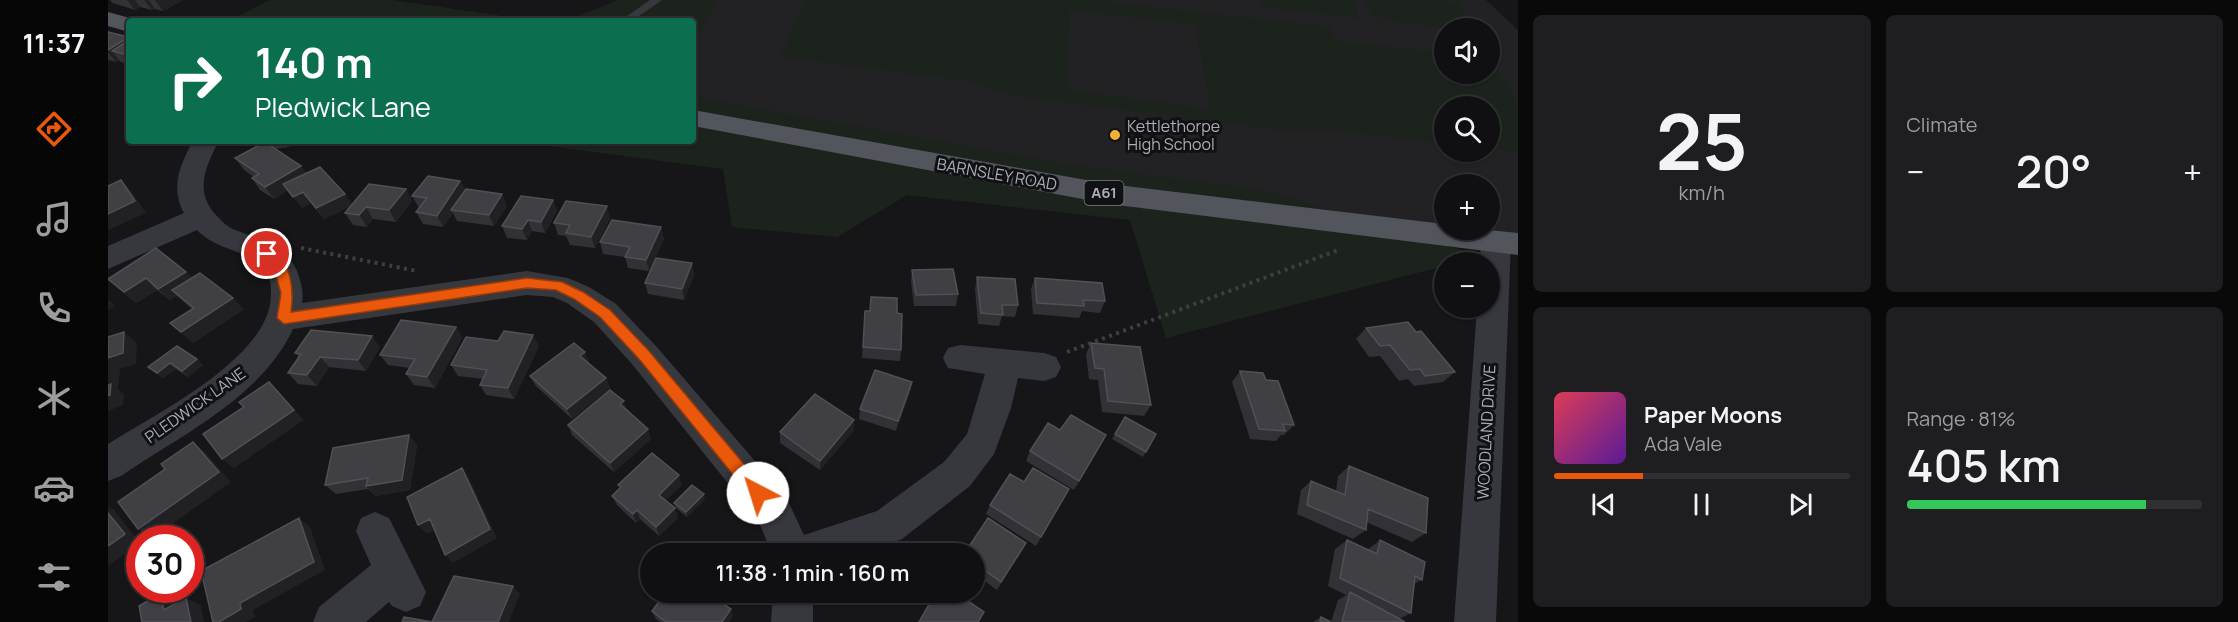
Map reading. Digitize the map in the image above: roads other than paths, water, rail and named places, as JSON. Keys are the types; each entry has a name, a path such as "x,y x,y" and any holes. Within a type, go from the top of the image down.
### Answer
{"main road":[{"path":"108,19 126,24"},
{"name":"BARNSLEY ROAD","path":"696,119 1109,194 1507,242"}],"street":[{"path":"108,258 201,217 191,202 188,181 196,158 204,144"},
{"name":"PLEDWICK LANE","path":"108,464 241,375 269,345 284,318 287,293 281,270 267,254 218,234 201,217"},
{"name":"WOODLAND DRIVE","path":"1476,622 1507,242"},
{"path":"284,318 527,283 557,286 578,295 605,313 644,355 772,510 787,543"},
{"path":"960,358 1044,368"},
{"path":"838,543 888,526 957,474 981,443 994,408 1005,363"},
{"path":"334,622 400,582 375,531"},
{"path":"792,622 793,603"}],"lane":[{"path":"630,18 657,0"}],"place":[{"name":"Kettlethorpe High School","path":"1115,135"}]}
